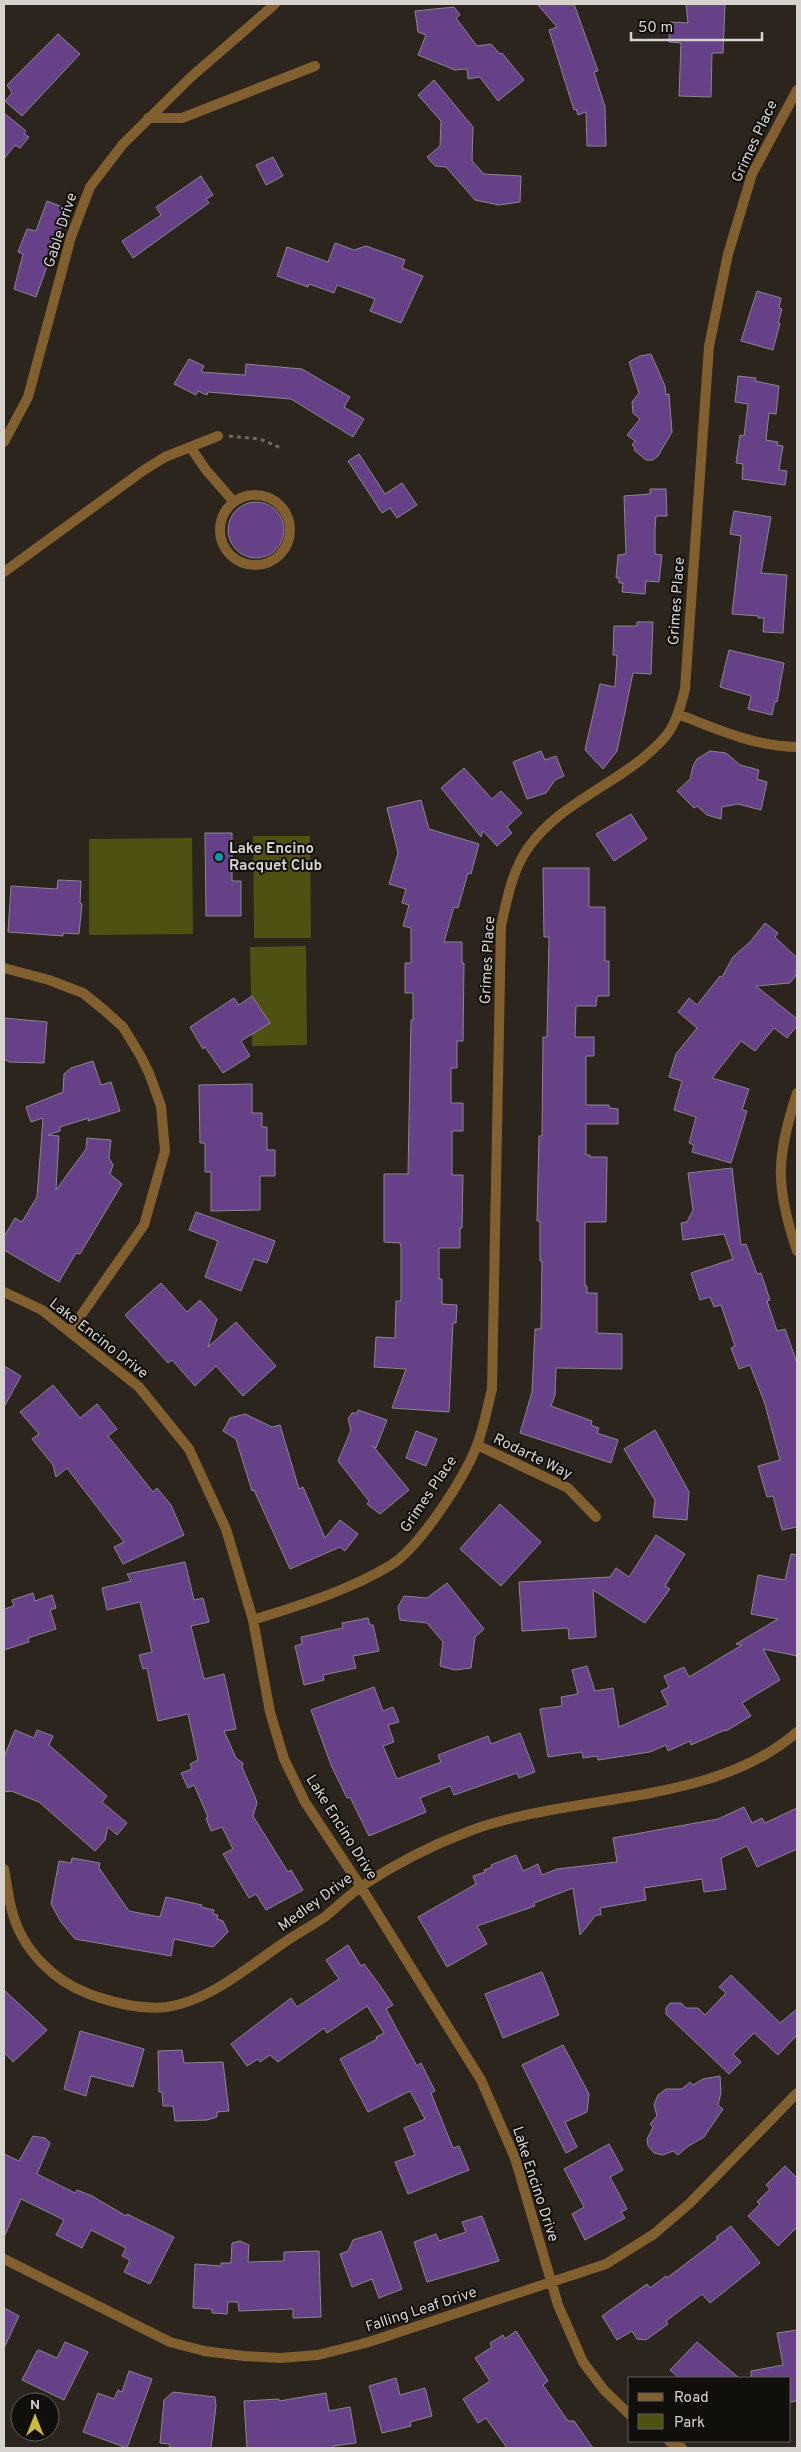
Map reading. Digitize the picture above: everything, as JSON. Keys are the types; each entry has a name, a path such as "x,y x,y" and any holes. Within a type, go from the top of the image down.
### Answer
{"street":[{"name":"Gable Drive","path":"4,442 28,397 70,237 82,204 103,168 148,118 191,77 275,4"},
{"path":"148,118 182,118 315,66"},
{"name":"Grimes Place","path":"253,1620 325,1598 392,1564 420,1537 440,1509 461,1478 477,1445 492,1389 501,926 510,882 528,848 549,824 638,762 666,737 678,714 685,689 709,346 728,254 752,174 797,90"},
{"path":"4,572 144,470 166,457 218,436"},
{"path":"191,448 206,470 234,502"},
{"path":"255,495 266,497 283,510 290,530 289,540 283,551 274,560 263,564 251,565 240,562 230,554 223,544 220,533 221,521 234,502 244,497 255,495"},
{"path":"678,714 735,738 775,746 797,747"},
{"path":"4,968 50,980 83,993 104,1010 122,1027 140,1055 150,1073 161,1106 165,1151 144,1225 70,1331"},
{"path":"797,1094 780,1158 781,1188 786,1217 797,1251"},
{"name":"Lake Encino Drive","path":"4,1292 42,1310 139,1387 189,1449 226,1529 253,1620 270,1712 284,1759 305,1802 361,1887 481,2080 515,2158 558,2305 583,2362 604,2390 628,2413"},
{"name":"Rodarte Way","path":"477,1445 568,1488 596,1517"},
{"name":"Medley Drive","path":"4,1869 12,1911 22,1939 52,1974 74,1988 103,1999 135,2007 168,2007 200,1997 324,1917 361,1887 414,1855 468,1831 509,1818 556,1808 701,1782 742,1767 778,1748 797,1732"},
{"name":"Falling Leaf Drive","path":"4,2259 170,2342 204,2351 244,2356 280,2358 318,2355 369,2342 606,2264 654,2234 690,2203 797,2094"},
{"path":"671,2442 682,2448"}],"path":[{"path":"218,436 260,439 281,448"}],"green space":[{"path":"253,836 310,836 311,938 254,938"},
{"path":"192,838 193,934 89,935 89,839"},
{"path":"306,946 307,1045 252,1046 250,947"}],"building":[{"path":"537,4 574,4 598,71 594,72 605,107 606,146 587,146 586,112 578,115 576,109 574,110 549,30 557,27"},
{"path":"686,4 725,4 723,53 712,53 711,97 679,96 681,43 669,42 670,22 688,23"},
{"path":"454,7 460,15 456,18 477,46 491,44 500,54 502,53 524,80 498,101 480,77 468,79 467,69 455,70 418,55 426,35 418,32 415,11"},
{"path":"58,34 80,54 22,116 5,101 12,93 7,85"},
{"path":"434,80 473,127 472,161 484,174 521,176 520,202 499,205 475,200 446,167 435,166 427,157 440,146 441,121 418,95"},
{"path":"4,113 26,131 24,134 29,137 20,148 15,145 4,159"},
{"path":"273,157 283,176 266,185 256,165"},
{"path":"201,176 213,195 206,199 209,203 133,258 122,241 161,215 156,207"},
{"path":"47,201 68,209 36,297 14,289 23,254 18,252 27,229 36,231"},
{"path":"335,243 354,250 366,246 405,260 402,268 423,276 401,323 370,311 375,299 337,285 334,293 309,284 308,287 277,276 287,247 328,262"},
{"path":"757,291 781,298 779,308 782,309 778,323 780,323 773,350 741,341"},
{"path":"651,354 665,386 666,395 669,394 672,432 658,456 653,460 646,460 634,450 635,448 632,445 635,441 627,435 640,419 633,413 632,402 639,393 629,362 640,356"},
{"path":"189,359 204,366 201,372 245,375 246,364 302,369 350,397 344,407 364,419 353,437 291,399 208,392 207,395 198,391 196,395 174,384"},
{"path":"738,376 756,378 755,381 779,386 776,414 769,413 766,440 778,442 777,445 783,446 779,470 787,471 785,485 742,479 743,464 736,463 740,435 744,436 748,404 735,402"},
{"path":"359,454 385,494 402,483 417,505 397,518 390,508 382,513 348,461"},
{"path":"650,489 666,489 667,516 656,516 655,529 655,554 662,555 659,582 646,581 645,594 622,592 623,583 619,583 619,578 616,578 618,555 626,554 624,496 650,494"},
{"path":"256,502 267,504 276,510 282,519 284,530 282,541 276,550 267,556 256,558 245,556 236,550 230,541 228,530 230,519 236,510 245,504"},
{"path":"734,511 771,517 761,573 787,575 783,633 763,632 764,618 732,614 741,536 730,534"},
{"path":"637,622 653,622 651,674 633,673 617,751 603,769 585,750 600,684 615,687 617,655 613,655 614,626 637,626"},
{"path":"729,650 784,663 777,702 775,701 772,715 748,709 751,696 720,687"},
{"path":"541,751 545,760 556,756 564,776 555,780 546,793 527,799 513,762"},
{"path":"710,751 726,753 740,765 759,770 757,779 767,782 761,810 738,804 722,807 721,819 707,815 697,806 694,808 677,791 690,779 697,759"},
{"path":"464,768 492,799 501,791 522,813 507,827 512,833 497,846 483,831 481,837 441,788"},
{"path":"421,800 429,829 479,844 471,874 468,873 458,908 454,907 444,942 462,942 462,963 464,963 463,1041 457,1041 457,1068 451,1068 451,1103 463,1103 463,1131 452,1131 452,1175 463,1175 462,1228 460,1228 460,1248 439,1248 439,1279 442,1279 442,1304 457,1305 456,1323 453,1323 449,1412 392,1408 406,1369 374,1367 376,1337 395,1338 396,1301 401,1301 400,1243 384,1242 384,1174 408,1174 411,1020 413,1020 413,993 405,993 405,963 411,963 411,928 403,926 409,905 402,903 406,889 389,884 398,853 387,808"},
{"path":"631,814 647,839 614,861 596,834"},
{"name":"Lake Encino Racquet Club","path":"205,833 232,833 232,881 241,881 241,916 206,916"},
{"path":"543,868 589,868 589,907 605,907 605,961 609,961 609,996 597,996 596,1006 576,1006 575,1037 594,1037 594,1056 586,1056 586,1105 609,1105 609,1108 618,1109 618,1124 586,1124 586,1155 590,1155 590,1157 607,1157 606,1222 585,1222 585,1286 587,1286 587,1293 597,1293 597,1333 622,1334 622,1369 556,1368 555,1395 551,1406 592,1421 591,1425 599,1428 597,1433 618,1440 611,1463 520,1433 532,1392 535,1329 541,1329 542,1261 540,1261 540,1221 537,1221 539,1136 542,1136 543,1037 547,1037 549,937 544,937"},
{"path":"58,880 81,881 80,903 82,904 79,934 63,933 63,936 8,932 11,886 57,889"},
{"path":"765,923 778,933 775,937 797,958 796,975 790,983 756,986 797,1019 797,1026 787,1038 774,1028 755,1051 741,1041 712,1078 749,1089 742,1110 747,1111 731,1163 692,1152 694,1145 689,1143 696,1117 674,1110 682,1081 669,1077 676,1054 697,1028 678,1012 689,998 697,1005 720,976 722,977 733,957 750,942"},
{"path":"252,996 270,1023 241,1041 250,1056 223,1073 205,1047 203,1049 190,1027 234,998 239,1005"},
{"path":"4,1018 47,1022 44,1063 9,1062 4,1059"},
{"path":"93,1061 101,1085 111,1082 120,1111 60,1127 60,1131 48,1135 59,1136 56,1190 86,1149 87,1138 111,1140 109,1158 113,1165 110,1174 122,1184 80,1254 76,1253 59,1282 4,1250 4,1237 15,1218 22,1222 37,1197 43,1118 31,1122 26,1107 63,1092 64,1074 71,1068"},
{"path":"252,1084 252,1113 262,1113 262,1127 267,1127 267,1150 275,1150 275,1176 260,1176 260,1210 211,1211 211,1172 205,1172 205,1143 200,1143 199,1085"},
{"path":"732,1168 741,1245 746,1244 757,1274 761,1273 770,1300 767,1301 777,1331 785,1329 797,1363 797,1527 782,1530 773,1496 767,1497 758,1466 780,1460 765,1404 750,1365 739,1369 731,1348 735,1346 721,1305 714,1307 710,1297 700,1300 691,1273 733,1259 724,1234 683,1240 681,1223 687,1222 693,1210 688,1173"},
{"path":"196,1212 275,1241 267,1263 254,1259 241,1291 205,1277 218,1241 189,1230"},
{"path":"161,1283 187,1312 200,1300 217,1319 208,1347 236,1322 276,1366 243,1396 216,1366 195,1386 172,1360 168,1363 125,1315"},
{"path":"4,1366 21,1376 4,1407"},
{"path":"53,1385 80,1418 97,1404 117,1429 108,1436 153,1492 157,1488 171,1505 184,1535 123,1564 114,1547 124,1542 67,1468 56,1477 53,1465 32,1439 39,1434 20,1412"},
{"path":"358,1410 387,1420 376,1448 373,1446 409,1490 380,1514 367,1504 369,1501 338,1461 351,1430 348,1419 352,1413 357,1413"},
{"path":"245,1414 272,1427 280,1425 299,1489 303,1487 325,1538 340,1520 358,1534 345,1551 340,1547 290,1569 254,1490 252,1491 236,1439 223,1431 230,1418"},
{"path":"655,1430 689,1492 687,1520 653,1517 655,1500 624,1449"},
{"path":"416,1431 437,1439 426,1466 406,1458"},
{"path":"500,1504 541,1542 501,1586 460,1549"},
{"path":"656,1535 685,1554 665,1586 670,1589 645,1623 593,1590 596,1637 569,1639 568,1628 522,1631 519,1582 610,1577 616,1568 629,1577"},
{"path":"791,1554 797,1555 797,1656 763,1649 780,1680 742,1703 751,1716 726,1731 691,1745 690,1741 668,1751 666,1745 650,1752 598,1760 597,1756 583,1758 582,1752 548,1757 540,1709 562,1706 561,1697 578,1694 572,1670 587,1666 595,1691 613,1688 619,1727 668,1705 661,1691 669,1687 664,1676 684,1667 689,1677 742,1645 736,1644 778,1619 751,1614 758,1575 785,1580"},
{"path":"185,1562 194,1600 203,1598 209,1622 191,1626 204,1679 224,1674 236,1729 224,1731 236,1758 243,1763 242,1767 255,1797 257,1803 253,1816 288,1872 291,1870 303,1890 266,1910 256,1894 249,1898 223,1854 233,1849 222,1827 211,1831 206,1818 208,1817 194,1785 188,1788 181,1773 192,1769 190,1764 198,1760 188,1714 158,1721 147,1668 143,1669 139,1655 152,1652 140,1602 107,1610 102,1588 131,1581 127,1574"},
{"path":"447,1583 484,1629 475,1637 471,1668 455,1670 440,1666 443,1642 427,1623 400,1620 398,1607 404,1596 427,1598"},
{"path":"33,1593 35,1601 52,1595 56,1608 50,1610 56,1629 28,1638 29,1642 4,1650 4,1609 14,1606 12,1600"},
{"path":"368,1618 370,1625 373,1625 379,1651 353,1656 356,1668 323,1675 324,1680 304,1685 295,1646 302,1644 301,1637 343,1628 342,1623"},
{"path":"374,1687 383,1711 393,1707 399,1722 388,1725 394,1742 383,1746 397,1779 441,1762 438,1755 488,1736 491,1744 520,1733 535,1772 519,1778 517,1773 454,1795 450,1786 420,1798 426,1812 369,1836 350,1797 347,1798 331,1765 311,1710"},
{"path":"15,1730 34,1738 37,1730 53,1736 49,1745 107,1796 102,1802 127,1823 117,1835 108,1827 105,1840 95,1851 39,1802 11,1791 4,1792 4,1757"},
{"path":"744,1807 752,1823 762,1818 765,1823 797,1808 797,1849 757,1867 747,1846 721,1858 726,1889 704,1892 702,1879 644,1888 646,1900 600,1908 601,1915 596,1915 580,1935 573,1888 534,1903 535,1906 477,1926 487,1944 447,1967 418,1917 476,1884 473,1876 485,1872 484,1870 492,1867 491,1865 516,1855 523,1871 538,1864 542,1875 557,1869 617,1862 613,1838 718,1819"},
{"path":"72,1858 100,1863 99,1868 129,1911 160,1917 166,1897 202,1905 201,1907 214,1910 213,1914 218,1915 217,1919 223,1921 228,1932 213,1947 174,1939 171,1956 75,1939 61,1922 51,1904 59,1861 71,1863"},
{"path":"348,1945 361,1966 364,1964 393,2005 386,2009 417,2066 421,2063 435,2091 431,2093 453,2148 459,2146 469,2170 408,2194 395,2162 415,2155 404,2128 425,2119 410,2091 368,2112 340,2059 377,2039 376,2037 384,2033 367,2006 327,2033 324,2028 278,2062 270,2055 260,2062 258,2059 247,2066 231,2044 291,1998 297,2007 339,1979 326,1960"},
{"path":"542,1972 559,2015 503,2038 485,1994"},
{"path":"731,1975 780,2023 797,2009 797,2035 778,2055 754,2033 733,2054 741,2062 729,2074 666,2014 666,2008 670,2003 681,2003 686,2008 698,2008 705,2015 726,1993 719,1987"},
{"path":"4,1990 47,2030 13,2062 4,2052"},
{"path":"80,2031 144,2049 133,2087 91,2076 86,2096 64,2089"},
{"path":"563,2045 589,2094 587,2112 565,2122 577,2147 566,2153 522,2065"},
{"path":"182,2050 184,2063 223,2062 229,2111 217,2112 217,2117 207,2120 175,2121 173,2106 163,2106 162,2092 159,2092 158,2051"},
{"path":"720,2076 721,2093 718,2105 723,2109 704,2137 678,2155 673,2151 663,2155 654,2153 648,2146 647,2139 653,2127 650,2124 657,2116 654,2105 658,2095 666,2089 682,2089 690,2082 693,2085 703,2079"},
{"path":"33,2136 45,2138 50,2143 37,2174 75,2193 77,2190 92,2196 126,2216 127,2214 174,2237 150,2284 124,2272 130,2260 122,2256 126,2248 91,2230 82,2248 56,2235 64,2220 21,2199 4,2237 4,2154 19,2161"},
{"path":"609,2144 623,2170 610,2177 627,2209 621,2212 625,2218 585,2240 572,2214 584,2207 564,2169"},
{"path":"785,2166 797,2178 797,2227 778,2246 748,2216 760,2204 757,2202 770,2189 766,2185"},
{"path":"482,2216 499,2261 427,2282 414,2242 436,2234 439,2241 466,2232 462,2222"},
{"path":"731,2226 760,2263 710,2303 702,2294 666,2321 668,2324 646,2340 637,2339 632,2331 617,2340 602,2316 647,2284 650,2288 666,2276 667,2278 718,2239 716,2237"},
{"path":"381,2231 402,2289 379,2298 372,2279 352,2287 340,2254 348,2251 353,2240"},
{"path":"240,2241 249,2245 248,2262 284,2261 284,2252 319,2251 321,2317 293,2318 293,2309 239,2311 238,2302 228,2302 227,2314 212,2313 212,2309 193,2308 195,2264 221,2266 221,2263 231,2263 232,2243"},
{"path":"4,2308 19,2316 4,2348"},
{"path":"797,2330 797,2401 791,2402 791,2377 751,2377 751,2371 783,2365 777,2333"},
{"path":"516,2331 548,2381 543,2385 568,2421 574,2421 593,2448 507,2448 486,2418 478,2423 463,2399 490,2381 475,2358 492,2347 490,2343 503,2335 505,2339"},
{"path":"65,2342 88,2352 64,2400 60,2398 60,2392 47,2392 22,2380 37,2351 39,2350 57,2358"},
{"path":"697,2342 738,2377 678,2377 670,2370"},
{"path":"129,2371 152,2379 127,2448 83,2432 98,2393 114,2399 118,2390 122,2392"},
{"path":"396,2378 400,2395 425,2388 432,2416 410,2422 411,2426 382,2433 369,2386"},
{"path":"173,2392 215,2397 216,2406 211,2448 169,2448 170,2444 160,2443 164,2400"},
{"path":"326,2393 329,2411 350,2407 356,2443 333,2446 333,2448 247,2448 244,2401 279,2399 279,2401"}],"place":[{"name":"Lake Encino Racquet Club","path":"219,857"}]}
